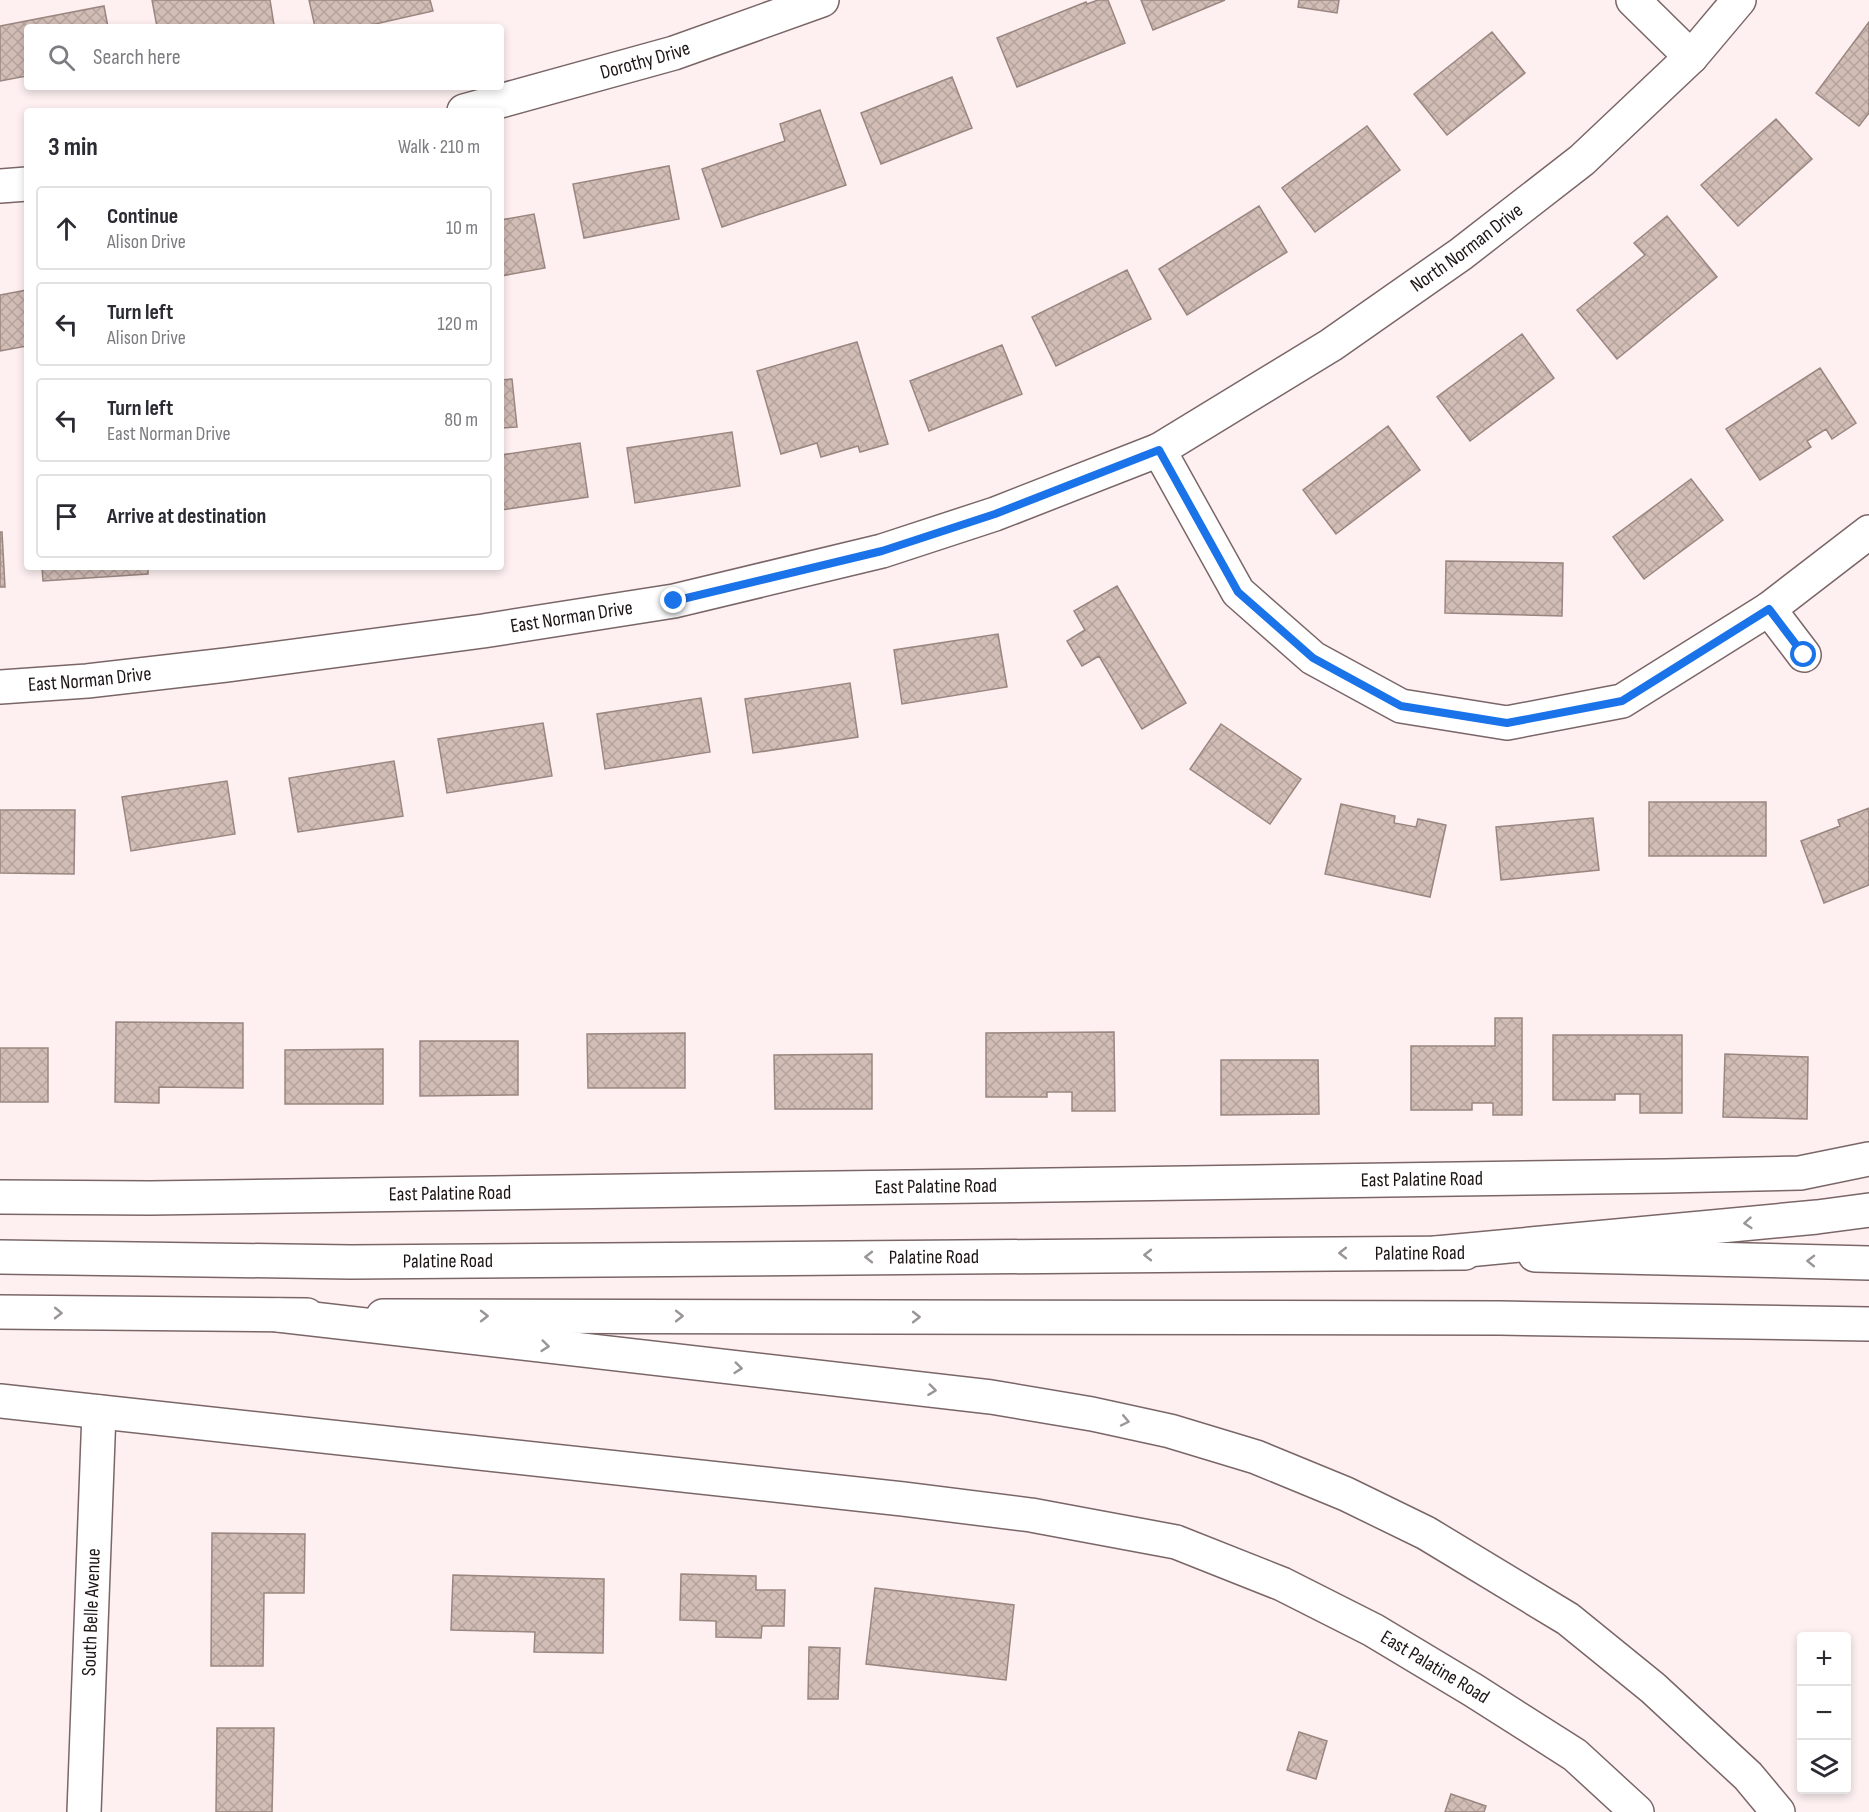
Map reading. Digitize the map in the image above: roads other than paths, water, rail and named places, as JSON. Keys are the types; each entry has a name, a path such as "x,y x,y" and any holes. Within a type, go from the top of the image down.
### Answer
{"main road":[{"name":"Dorothy Drive","path":"475,108 674,53 822,0"},
{"path":"1633,0 1691,57"},
{"name":"North Norman Drive","path":"1159,450 1331,345 1461,254 1582,160 1691,57 1739,0"},
{"path":"0,186 24,184"},
{"path":"1159,450 1238,592 1313,658 1401,706 1507,723 1622,701 1769,609 1869,532"},
{"name":"East Norman Drive","path":"0,687 87,681 226,665 483,631 674,601 882,551 995,514 1159,450"},
{"path":"1769,609 1804,655"},
{"name":"East Palatine Road","path":"0,1197 162,1197 1711,1175 1800,1173 1869,1159"},
{"path":"1436,1253 1869,1210"},
{"name":"Palatine Road","path":"0,1257 351,1262 1436,1253 1869,1263"},
{"path":"0,1312 278,1316 1500,1317 1869,1324"},
{"path":"278,1316 991,1397 1092,1414 1159,1429 1256,1457 1346,1494 1426,1533 1568,1619 1653,1688 1748,1776 1778,1812"},
{"name":"East Palatine Road","path":"0,1401 903,1499 1031,1515 1176,1542 1282,1584 1373,1630 1575,1755 1637,1812"},
{"name":"South Belle Avenue","path":"84,1812 99,1412"}]}
